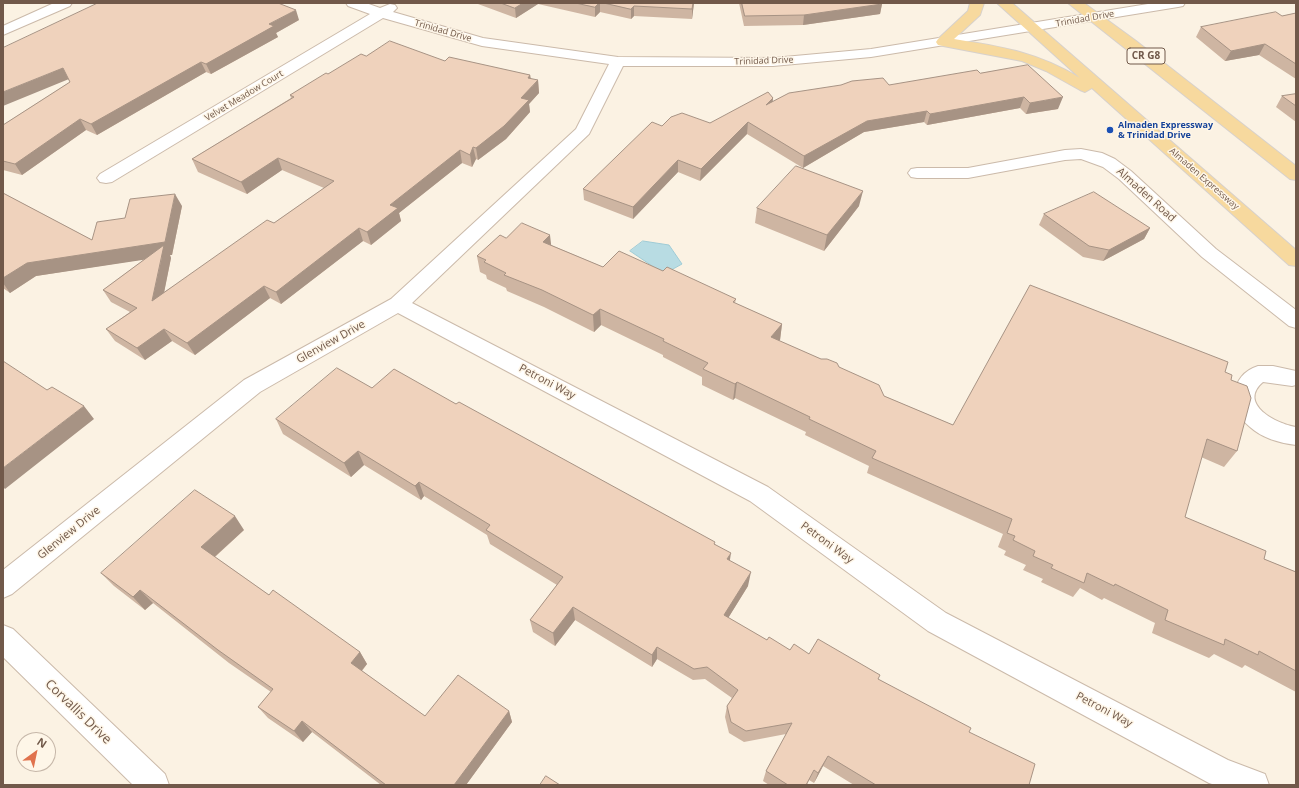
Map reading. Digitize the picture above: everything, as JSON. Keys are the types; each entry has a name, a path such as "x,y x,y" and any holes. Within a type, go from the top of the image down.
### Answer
{"main road":[{"path":"943,42 975,12 977,3"},
{"name":"Almaden Expressway","path":"1004,3 1296,260"},
{"name":"CR G8","path":"1075,3 1131,44 1296,175"},
{"path":"943,42 1013,54 1040,62 1120,105"}],"street":[{"path":"3,31 65,3"},
{"name":"Trinidad Drive","path":"353,3 381,13 482,42 618,61 773,62 871,53 1033,28 1178,3"},
{"name":"Velvet Meadow Court","path":"106,178 399,3"},
{"name":"Glenview Drive","path":"3,586 252,386 398,304 583,131 618,61"},
{"name":"Almaden Road","path":"917,173 968,173 1065,155 1081,154 1096,157 1109,163 1126,175 1209,253 1296,321"},
{"name":"Petroni Way","path":"398,304 759,494 936,622 1220,772 1254,785"},
{"path":"1292,378 1274,374 1258,374 1247,385 1245,397 1248,409 1255,420 1282,435 1296,436"},
{"name":"Corvallis Drive","path":"3,638 154,785"}],"water":[{"path":"643,241 669,245 682,264 664,274 630,251"}],"building":[{"path":"98,3 278,3 296,10 269,24 274,26 206,64 201,62 91,124 80,119 15,164 3,161 3,125 70,82 63,68 3,92 3,48"},
{"path":"501,3 523,3 515,8"},
{"path":"576,3 599,3 595,7"},
{"path":"604,3 693,3 692,9 634,6 631,9"},
{"path":"742,3 882,4 804,15 745,16"},
{"path":"1276,12 1282,16 1296,13 1296,64 1265,44 1231,51 1201,27"},
{"path":"390,41 445,61 449,57 530,75 528,78 538,80 521,98 529,100 504,126 476,148 473,147 470,155 460,150 390,205 398,208 367,232 359,228 276,292 264,286 187,343 164,329 137,348 106,329 137,308 103,290 164,245 152,301 267,220 274,223 334,181 278,158 241,182 192,159 294,97 290,95 326,73 328,74 361,54 366,56"},
{"path":"1028,65 1063,97 1030,103 1024,97 930,114 927,111 867,121 804,156 748,122 701,169 678,160 633,207 583,189 652,122 662,126 671,117 682,113 710,123 768,92 773,98 766,105 789,93 841,85 852,81 883,78 889,85 977,70 980,73"},
{"path":"1296,94 1296,106 1282,96"},
{"path":"796,166 863,191 827,235 757,208"},
{"path":"1094,192 1150,228 1109,250 1089,246 1044,214"},
{"path":"3,193 92,240 97,222 125,218 130,199 175,194 165,242 27,263 3,278"},
{"path":"522,223 550,235 543,242 603,267 619,251 663,271 667,267 736,299 733,302 782,324 771,337 821,359 827,359 837,363 839,367 879,385 884,396 953,425 1030,285 1228,362 1225,372 1232,375 1231,380 1247,386 1251,398 1237,451 1207,439 1185,517 1266,551 1264,559 1296,572 1296,671 1259,651 1258,655 1225,639 1224,645 1165,620 1168,610 1115,584 1114,586 1087,573 1084,583 1051,568 1053,565 1033,556 1035,551 1013,540 1015,536 1007,533 1012,519 872,458 876,451 737,382 735,384 703,369 708,363 663,341 664,339 600,309 593,315 542,290 504,275 506,273 484,262 486,260 477,256 500,235 506,238"},
{"path":"3,361 47,390 52,387 84,406 3,468"},
{"path":"337,368 372,388 394,369 456,404 459,402 715,542 714,544 731,553 727,559 751,572 724,615 767,640 769,637 790,650 794,644 809,654 818,639 880,675 878,679 971,728 969,732 1035,764 1029,785 876,785 828,756 818,773 814,770 806,785 788,785 766,771 792,723 746,731 731,722 727,706 738,690 707,667 694,669 657,647 652,655 573,607 553,633 530,620 563,577 486,530 490,525 419,482 415,486 358,451 344,463 276,419"},
{"path":"195,490 235,516 201,547 269,595 273,590 360,652 351,663 425,716 458,675 509,711 454,785 386,785 302,721 294,731 258,707 273,689 218,650 140,590 133,597 101,573"},
{"path":"546,776 560,785 540,785"}],"place":[{"name":"Almaden Expressway & Trinidad Drive","path":"1110,130"}]}
